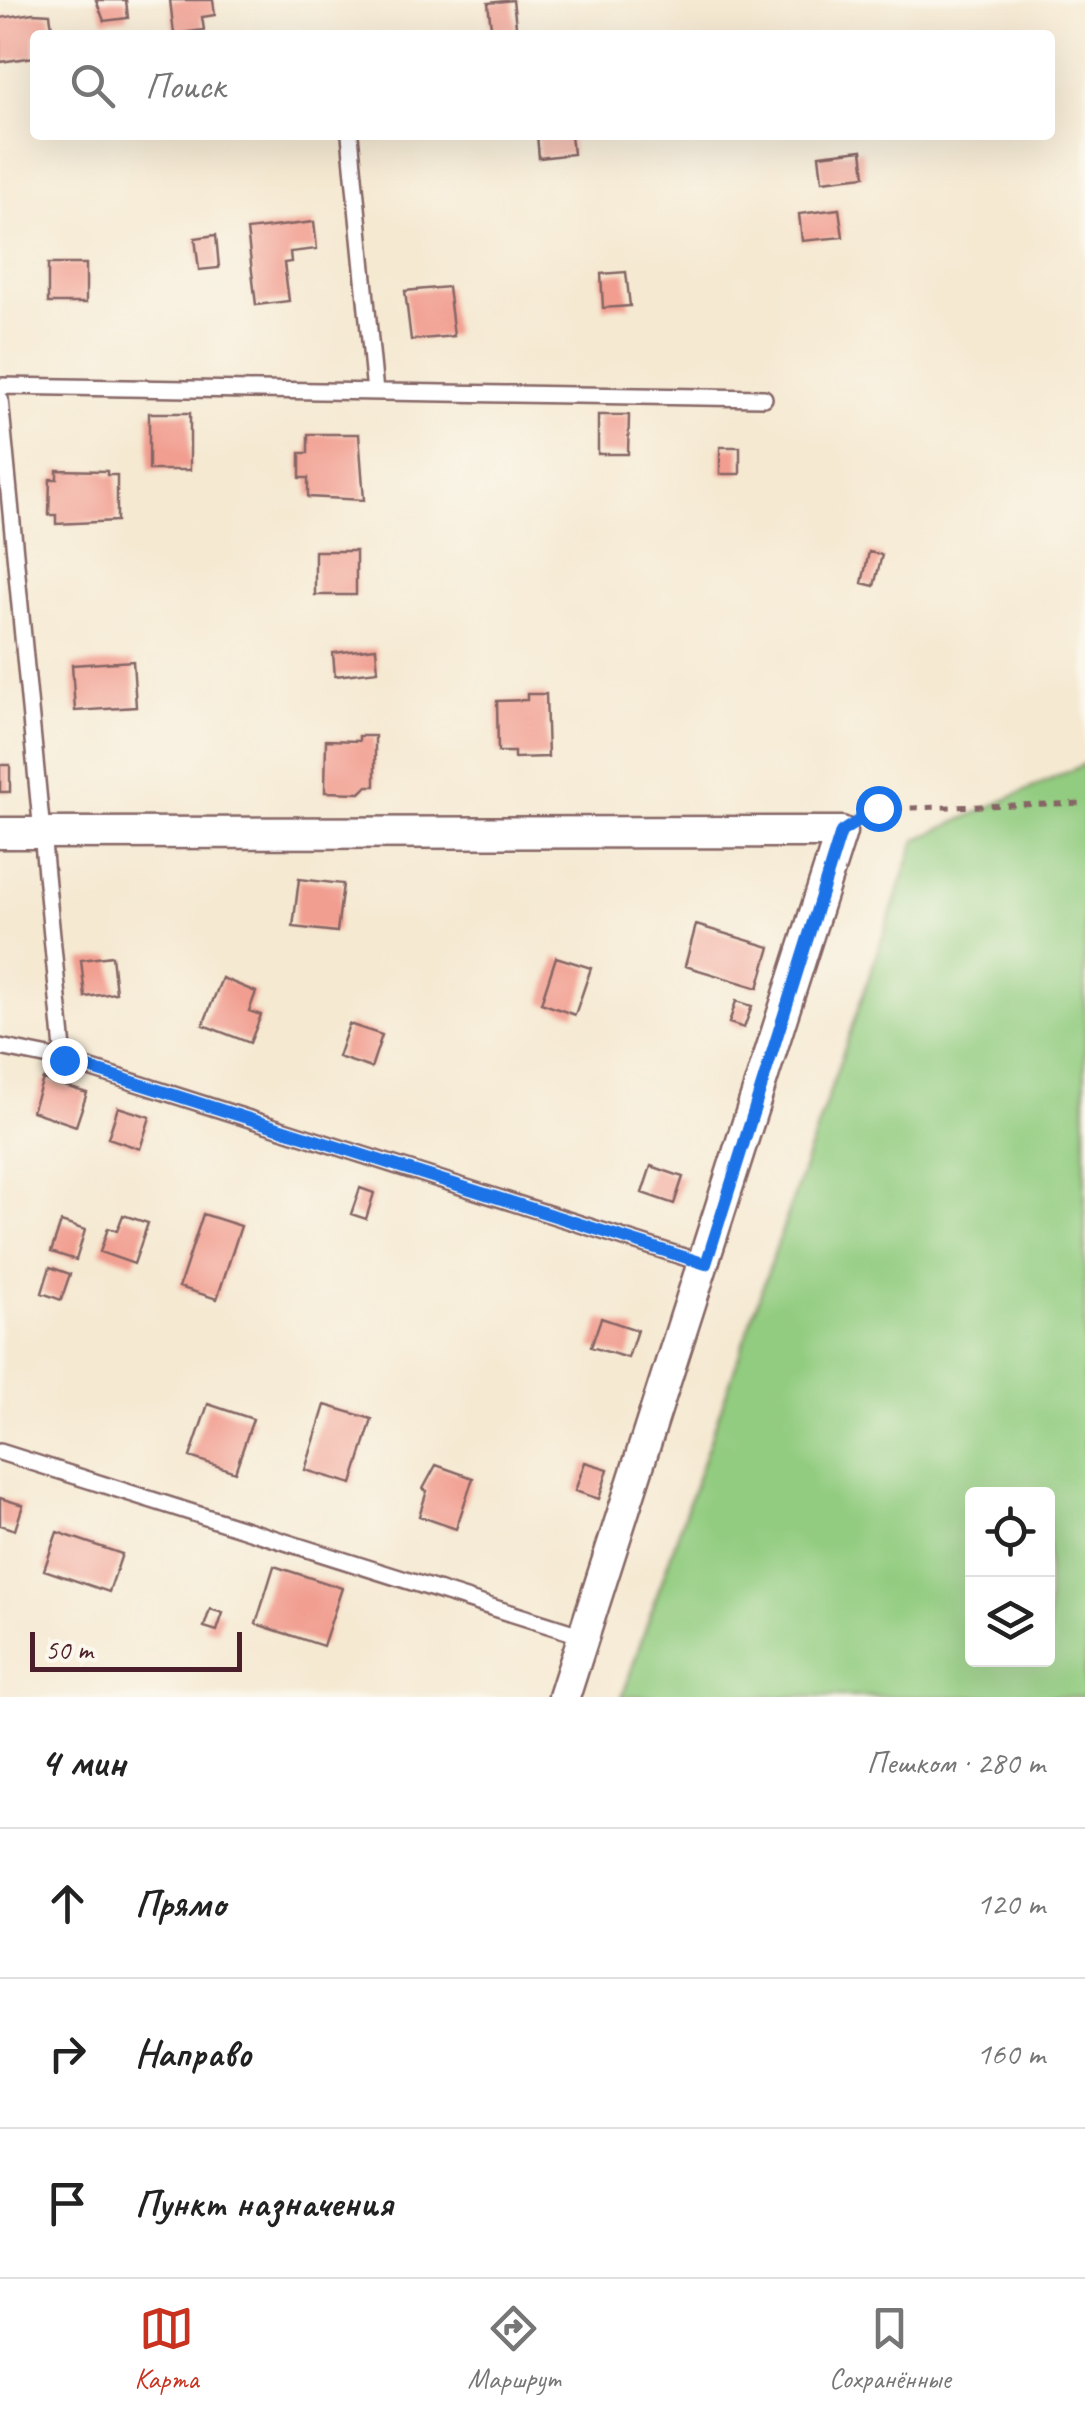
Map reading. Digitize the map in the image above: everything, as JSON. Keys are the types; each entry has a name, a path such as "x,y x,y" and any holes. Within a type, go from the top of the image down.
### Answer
{"street":[{"path":"0,833 841,832 706,1264 564,1697"}],"lane":[{"path":"350,140 375,392"},
{"path":"0,386 764,398"},
{"path":"0,400 64,1060"},
{"path":"0,1048 64,1060 706,1264"},
{"path":"0,1452 584,1636"}],"path":[{"path":"841,832 878,808 1085,803"}],"green space":[{"path":"1085,764 1085,1697 622,1697 916,840"}],"building":[{"path":"96,0 126,0 128,18 104,21"},
{"path":"170,0 213,0 215,15 202,17 204,30 174,30"},
{"path":"513,0 517,30 491,30 488,3"},
{"path":"50,14 52,30 30,30 30,58 0,62 0,18"},
{"path":"537,140 572,140 573,154 539,158"},
{"path":"862,150 865,176 822,181 819,155"},
{"path":"839,209 843,237 802,241 799,214"},
{"path":"314,222 317,249 290,252 291,262 284,263 289,301 256,305 247,230"},
{"path":"216,235 219,268 199,270 195,238"},
{"path":"48,264 86,264 86,303 48,303"},
{"path":"626,272 630,306 603,308 601,274"},
{"path":"448,287 454,336 411,340 405,291"},
{"path":"149,413 190,413 190,470 149,470"},
{"path":"598,415 629,415 628,454 598,454"},
{"path":"308,434 359,434 364,500 308,497 308,478 300,478 300,453 308,453"},
{"path":"720,447 740,447 740,474 720,474"},
{"path":"57,470 107,471 107,475 117,475 117,521 56,524 56,515 49,515 50,479 57,479"},
{"path":"315,551 356,551 356,595 315,595"},
{"path":"869,552 882,555 874,586 862,583"},
{"path":"376,648 378,671 335,676 333,653"},
{"path":"133,661 136,707 75,711 72,665"},
{"path":"527,694 546,694 548,757 514,758 514,752 498,752 497,701 527,700"},
{"path":"359,736 375,736 375,786 367,786 360,793 325,792 326,740 359,741"},
{"path":"0,765 10,765 10,792 0,792"},
{"path":"299,879 343,884 337,932 293,927"},
{"path":"696,925 770,947 758,988 685,966"},
{"path":"112,956 116,993 85,997 81,960"},
{"path":"556,957 591,968 575,1015 541,1003"},
{"path":"222,978 256,992 249,1011 261,1015 250,1043 203,1025"},
{"path":"736,1001 752,1006 744,1028 729,1023"},
{"path":"349,1024 382,1035 371,1068 338,1057"},
{"path":"43,1079 87,1093 76,1126 32,1111"},
{"path":"118,1107 150,1117 140,1149 108,1138"},
{"path":"651,1166 683,1177 674,1204 642,1193"},
{"path":"360,1188 374,1193 366,1219 351,1214"},
{"path":"203,1214 241,1226 217,1299 179,1287"},
{"path":"123,1215 148,1223 134,1264 100,1252 108,1228 117,1231"},
{"path":"61,1222 85,1230 76,1260 51,1252"},
{"path":"50,1267 70,1274 61,1300 42,1293"},
{"path":"601,1318 637,1330 628,1358 591,1347"},
{"path":"208,1404 253,1419 235,1472 190,1457"},
{"path":"325,1405 372,1419 352,1484 305,1470"},
{"path":"585,1462 608,1469 599,1499 575,1491"},
{"path":"436,1465 473,1478 456,1529 419,1516 427,1491 423,1489"},
{"path":"0,1498 23,1505 15,1530 0,1525"},
{"path":"57,1532 122,1554 109,1592 44,1570"},
{"path":"274,1566 342,1588 323,1646 256,1624"},
{"path":"210,1609 223,1613 217,1631 204,1627"}],"route":[{"path":"64,1060 706,1264 841,832 878,808"}]}
